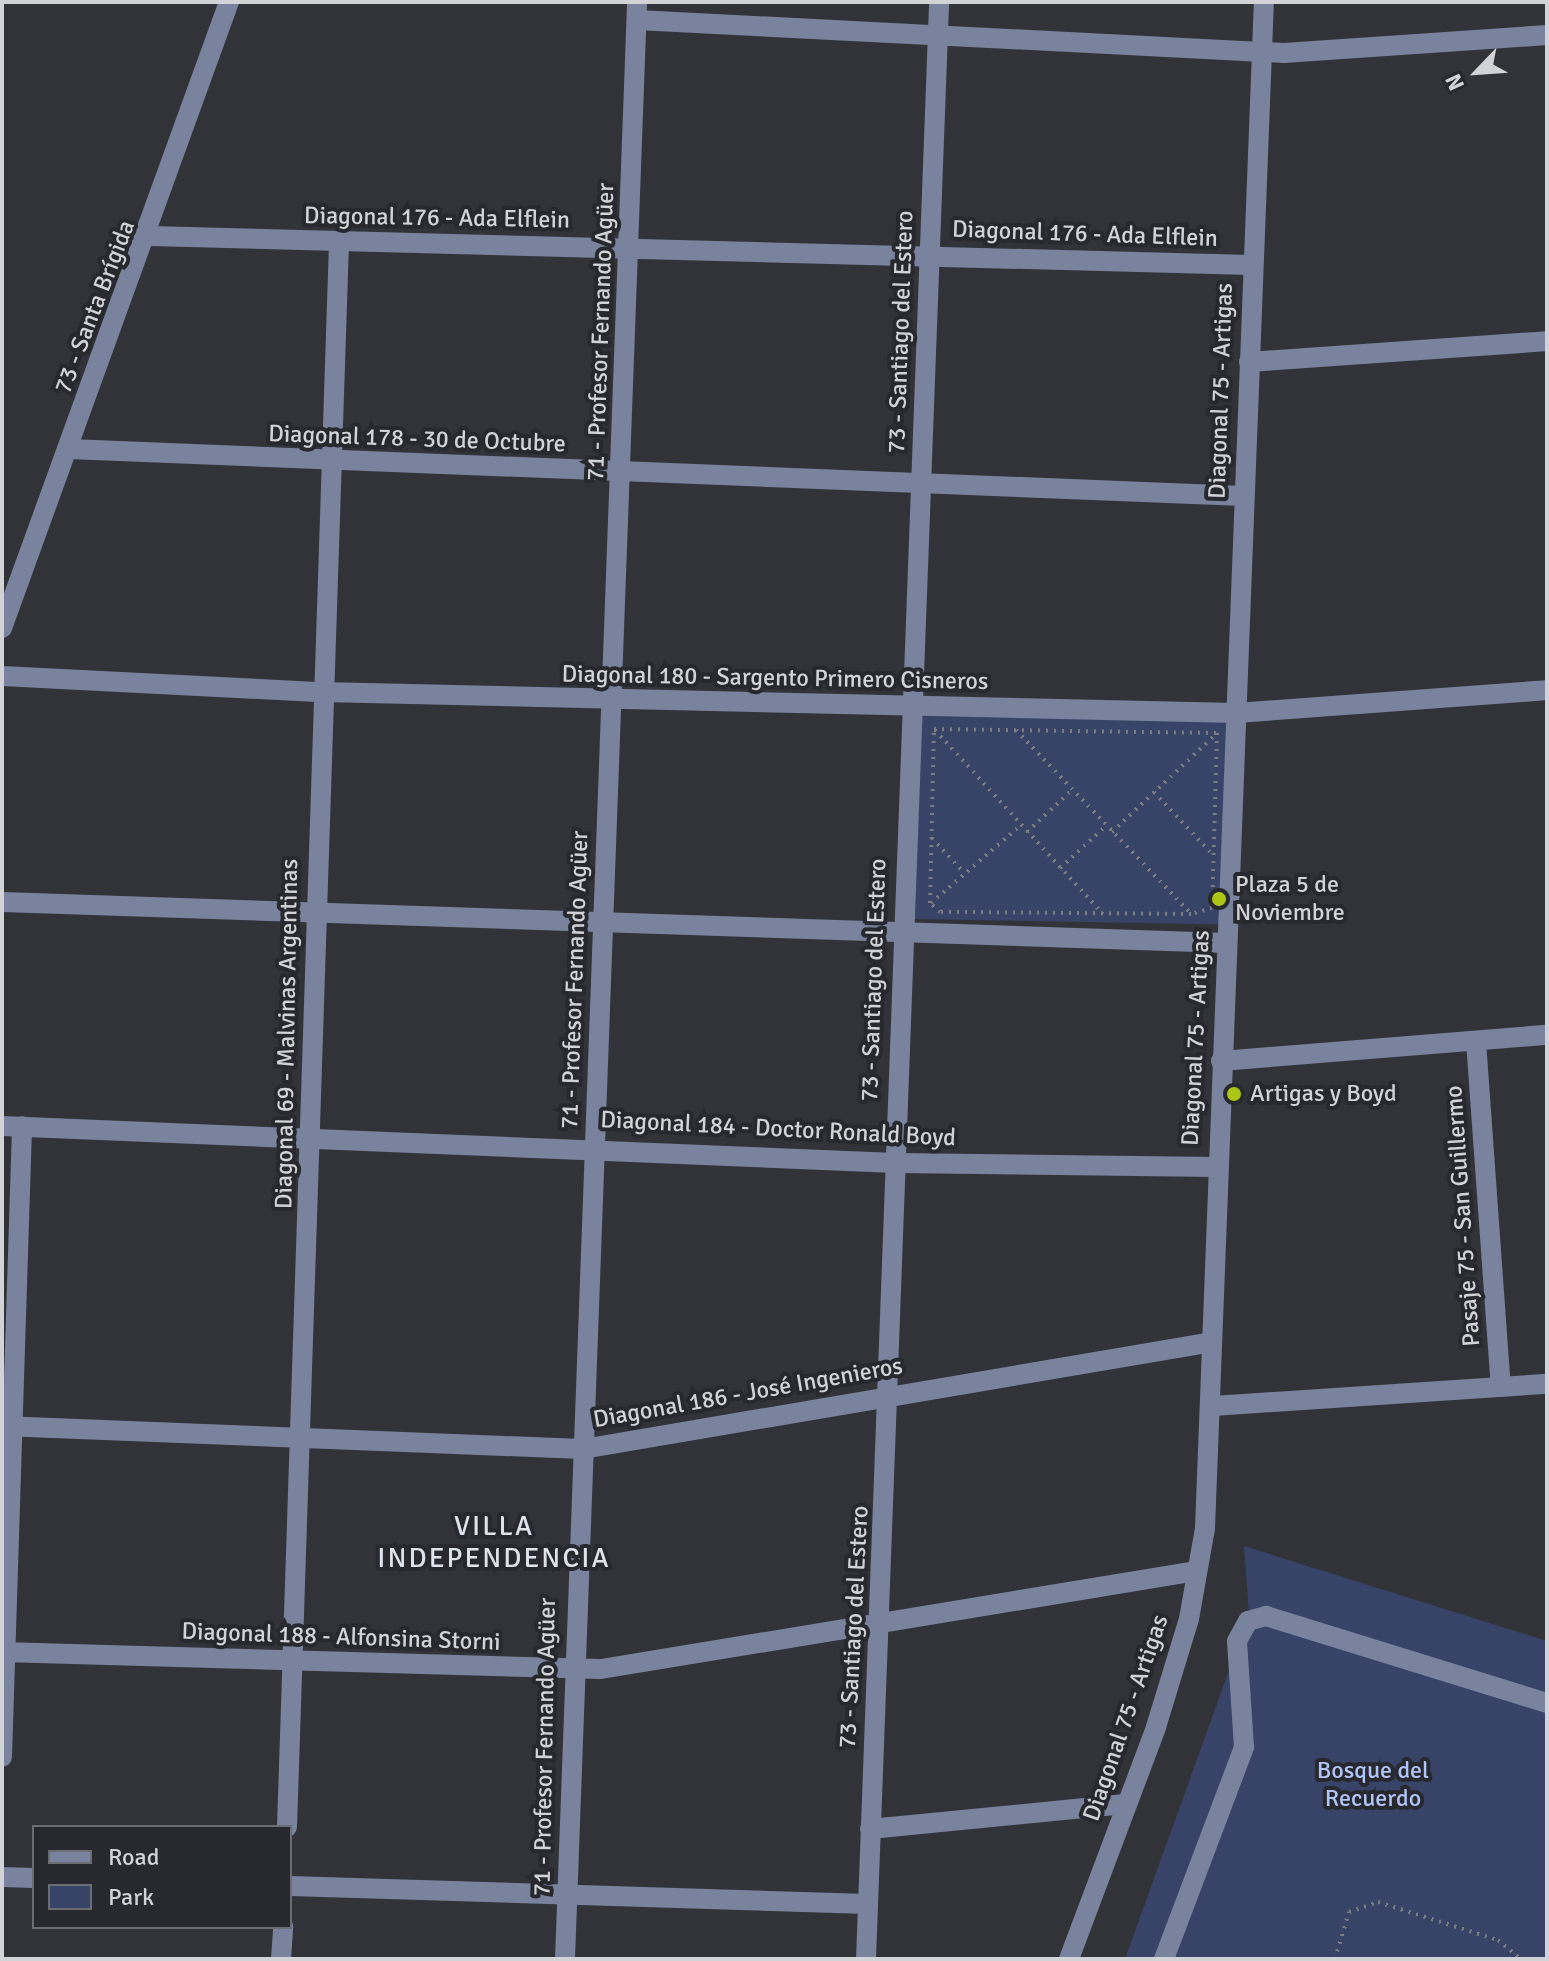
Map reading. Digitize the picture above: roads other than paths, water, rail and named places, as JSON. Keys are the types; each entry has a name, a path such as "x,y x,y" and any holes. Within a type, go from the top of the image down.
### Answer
{"street":[{"name":"73 - Santa Brígida","path":"2,628 150,236 229,2"},
{"name":"73 - Santiago del Estero","path":"866,1959 882,1619 909,708 923,481 939,2"},
{"name":"Diagonal 75 - Artigas","path":"1069,1959 1156,1727 1197,1571 1213,1406 1216,1167 1264,2"},
{"path":"637,11 938,38 1262,52 1547,35"},
{"name":"71 - Profesor Fernando Agüer","path":"565,1959 571,1671 583,1449 611,699 632,247 637,11"},
{"name":"Diagonal 176 - Ada Elflein","path":"150,236 1251,265"},
{"name":"Diagonal 69 - Malvinas Argentinas","path":"287,1825 312,1136 322,692 335,462 339,242"},
{"path":"1249,362 1547,341"},
{"name":"Diagonal 178 - 30 de Octubre","path":"69,449 1243,496"},
{"name":"Diagonal 180 - Sargento Primero Cisneros","path":"2,676 322,692 909,708 1236,713 1547,690"},
{"path":"2,902 901,935 1227,943"},
{"path":"1221,1061 1547,1035"},
{"name":"Pasaje 75 - San Guillermo","path":"1476,1041 1501,1387"},
{"path":"2,1757 12,1126"},
{"name":"Diagonal 184 - Doctor Ronald Boyd","path":"12,1126 595,1146 895,1163 1216,1167"},
{"name":"Diagonal 186 - José Ingenieros","path":"7,1427 583,1449 889,1394 1212,1342"},
{"path":"1213,1406 1547,1384"},
{"name":"Diagonal 188 - Alfonsina Storni","path":"3,1652 571,1671 1197,1571"},
{"path":"1164,1959 1244,1747 1237,1641 1248,1621 1266,1616 1547,1703"},
{"path":"870,1829 1125,1804"},
{"path":"2,1877 32,1878"},
{"path":"292,1886 568,1892 868,1904"},
{"path":"281,1959 283,1929"}],"place":[{"name":"Plaza 5 de Noviembre","path":"1219,899"},
{"name":"Artigas y Boyd","path":"1234,1094"}],"district":[{"name":"VILLA INDEPENDENCIA","path":"494,1542"}],"park label":[{"name":"Bosque del Recuerdo","path":"1373,1785"}]}
